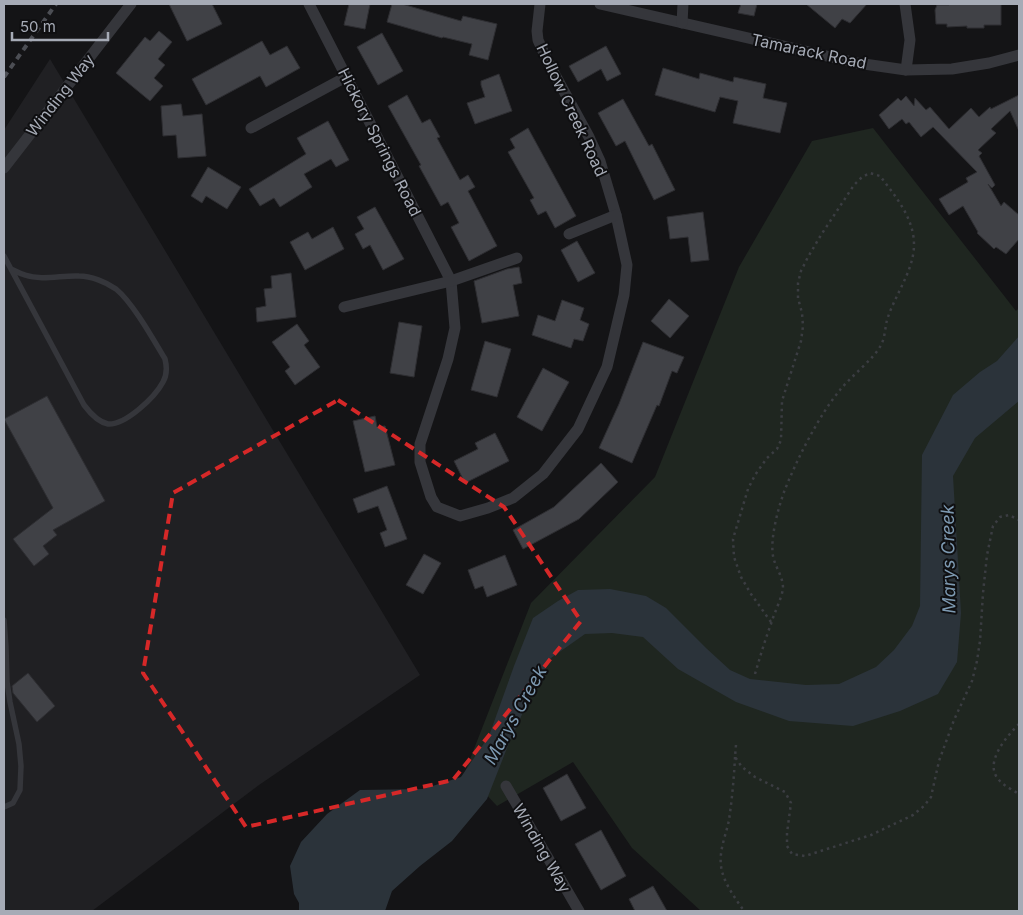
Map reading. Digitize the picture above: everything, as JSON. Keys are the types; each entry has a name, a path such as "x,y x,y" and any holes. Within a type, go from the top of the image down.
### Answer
{"street":[{"name":"Winding Way","path":"4,168 131,4"},
{"name":"Hickory Springs Road","path":"309,4 451,281 455,328 448,359 420,444 420,462 432,497 437,507 446,511"},
{"name":"Hollow Creek Road","path":"446,511 460,516 488,508 513,498 543,474 578,429 607,367 624,295 627,265 616,215 600,161 538,40 540,4"},
{"name":"Tamarack Road","path":"600,4 857,63 906,70 952,69 989,63 1019,55"},
{"path":"682,23 684,4"},
{"path":"905,4 910,40 906,70"},
{"path":"251,128 346,77"},
{"path":"569,234 616,215"},
{"path":"344,307 451,281 517,258"},
{"name":"Winding Way","path":"506,786 579,911"}],"lane":[{"path":"4,256 84,405 103,423 118,423 134,413 164,382 167,366 165,359 131,306 115,289 90,277 31,277 11,268"},
{"path":"4,620 7,682 19,744 21,766 20,790 13,802 4,807"}],"path":[{"path":"755,674 783,590 782,579 773,557 773,543 784,493 804,449 830,403 846,382 876,353 882,344 887,320 910,267 914,250 913,236 905,212 880,176 870,173 862,177 854,185 801,271 798,283 798,298 803,326 801,341 782,401 782,440 777,449 767,458 755,475 748,489 733,539 734,557 741,577 771,622"},
{"path":"735,757 742,768 755,777 785,792 791,802 787,846 792,854 805,856 871,835 913,815 924,806 931,797 939,761 954,720 972,681 977,661 987,555 993,526 1000,516 1010,514 1019,520"},
{"path":"1019,724 1005,740 997,754 994,767 998,779 1019,794"},
{"path":"736,745 729,822 721,852 721,867 726,882 744,911"}],"highlighted area":[{"path":"338,400 504,507 581,621 453,780 246,827 143,673 173,493"}],"shaded area":[{"path":"50,59 420,675 259,785 92,911 4,911 4,130"},
{"path":"873,128 1016,311 1019,308 1019,911 701,911 632,848 573,762 497,806 465,772 531,603 655,477 739,267 812,141"}],"water":[{"name":"Marys Creek","path":"1019,336 1019,401 975,438 953,476 961,613 957,662 938,694 900,711 853,726 789,721 736,702 678,669 643,637 612,633 585,634 551,658 530,697 509,743 487,799 452,841 392,891 385,911 299,911 299,903 294,894 290,866 301,842 327,814 360,790 423,789 461,777 489,736 533,618 578,590 610,589 646,596 666,608 730,670 750,679 806,685 839,684 876,667 894,650 912,626 920,606 922,455 953,395 980,372 997,361"}],"building":[{"path":"169,4 212,4 222,24 187,41"},
{"path":"349,4 370,4 365,29 344,25"},
{"path":"392,4 402,4 461,21 463,16 497,24 488,60 469,55 472,44 442,38 387,22"},
{"path":"741,4 757,4 754,16 738,13"},
{"path":"806,4 867,4 850,23 842,19 835,28"},
{"path":"1001,4 1001,25 967,28 967,26 947,27 947,24 936,24 935,10 937,5"},
{"path":"159,31 172,42 158,59 165,65 154,78 163,86 150,101 116,73 145,37 150,41"},
{"path":"382,33 403,71 378,85 357,47"},
{"path":"262,41 270,55 287,46 300,68 266,87 260,76 206,105 192,79"},
{"path":"606,46 621,74 607,81 601,69 578,82 569,66"},
{"path":"663,68 699,79 700,73 733,82 734,77 766,84 763,98 787,103 780,133 733,123 738,101 720,97 715,112 655,95"},
{"path":"499,74 512,111 475,124 467,103 485,97 481,81"},
{"path":"407,95 422,123 430,119 440,137 437,138 460,180 468,175 475,187 468,191 497,246 469,261 451,227 459,223 448,202 441,206 419,166 421,165 388,106"},
{"path":"1019,95 1019,131 1010,111 991,129 996,133 978,150 982,153 979,156 995,185 992,188 988,184 1001,206 1004,202 1019,215 1019,239 1006,254 996,247 994,249 977,233 963,206 949,215 939,199 968,182 966,178 977,172 933,127 921,137 909,122 906,124 902,119 889,129 879,115 898,98 901,101 906,96 914,106 915,98 926,110 930,107 949,129 971,108 979,117 990,107 991,109"},
{"path":"623,99 649,146 652,144 675,190 654,200 625,141 616,146 598,113"},
{"path":"181,104 183,116 202,114 206,156 178,158 176,135 163,136 161,106"},
{"path":"328,121 349,160 336,167 331,159 304,174 312,187 280,207 274,198 260,206 249,189 306,154 297,138"},
{"path":"528,128 576,216 555,228 546,211 538,215 530,200 534,198 508,152 515,148 510,139"},
{"path":"208,167 241,187 227,209 206,196 202,203 191,196"},
{"path":"375,207 404,259 383,270 370,245 363,249 355,234 364,229 357,217"},
{"path":"703,212 709,260 691,262 688,237 670,239 667,217"},
{"path":"333,227 344,249 305,270 290,242 308,232 312,239"},
{"path":"577,241 595,273 578,282 561,250"},
{"path":"519,267 522,283 513,285 519,316 482,323 474,281 507,269"},
{"path":"291,273 296,317 257,322 256,308 266,306 264,289 272,288 271,276"},
{"path":"669,299 689,316 670,338 651,321"},
{"path":"562,300 584,308 580,320 589,324 583,341 574,339 571,348 532,335 538,315 555,321"},
{"path":"399,322 422,326 414,377 390,373"},
{"path":"297,324 309,341 304,345 320,367 295,385 285,371 290,367 272,342"},
{"path":"485,341 511,349 497,397 471,390"},
{"path":"643,342 684,357 677,373 672,371 659,406 657,405 632,463 599,448 619,404"},
{"path":"543,368 569,382 542,431 517,417"},
{"path":"47,396 105,501 53,530 57,535 43,546 49,554 34,566 13,539 53,508 4,419"},
{"path":"375,416 377,427 385,426 395,465 365,472 353,421"},
{"path":"495,433 509,461 465,483 454,461 478,449 475,443"},
{"path":"601,463 618,482 579,519 523,549 513,530 554,507"},
{"path":"387,486 407,539 385,547 380,533 387,530 378,506 358,513 353,499"},
{"path":"424,554 441,563 423,594 406,585"},
{"path":"505,555 517,585 487,597 483,586 475,589 468,570"},
{"path":"28,673 55,706 37,722 13,693 12,686"},
{"path":"567,774 586,808 561,821 543,788"},
{"path":"601,830 626,876 601,890 575,844"},
{"path":"653,886 667,911 635,911 629,899"}],"railway":[{"path":"4,77 56,4"}]}
